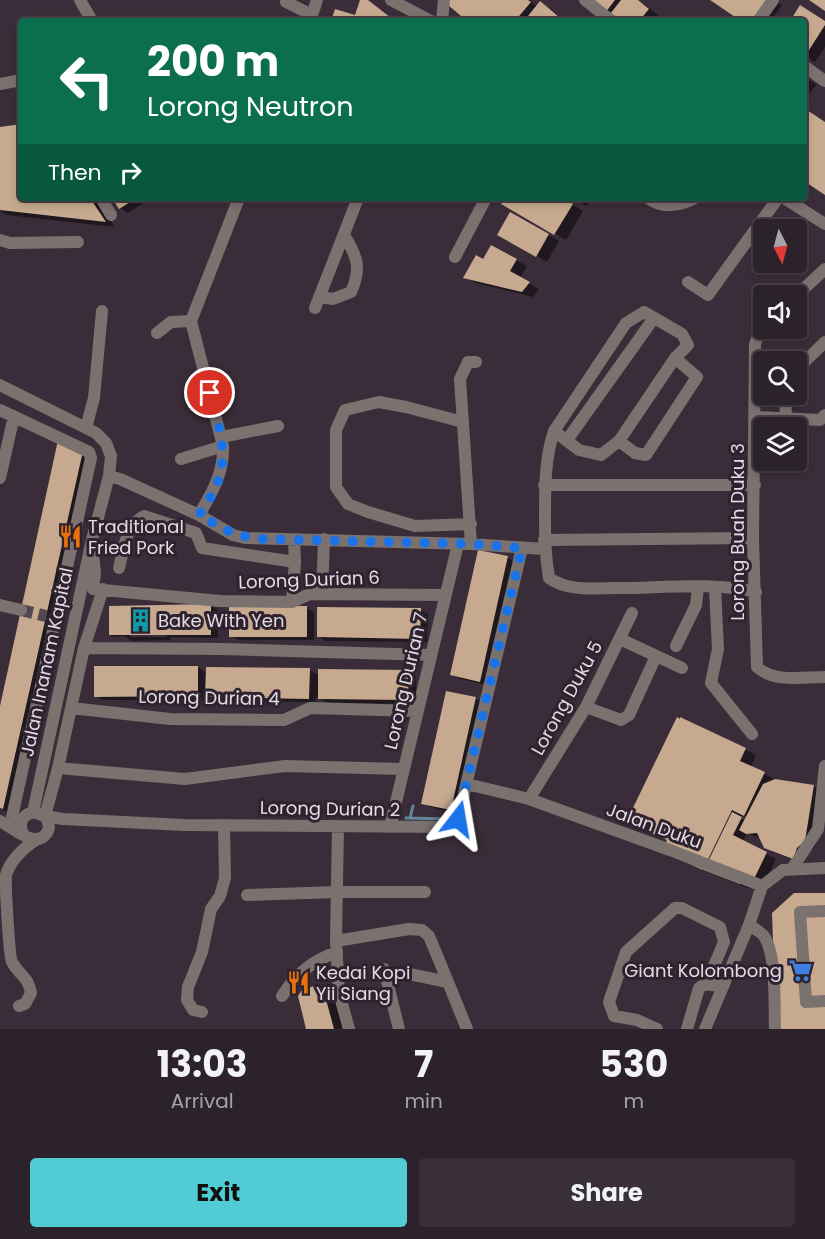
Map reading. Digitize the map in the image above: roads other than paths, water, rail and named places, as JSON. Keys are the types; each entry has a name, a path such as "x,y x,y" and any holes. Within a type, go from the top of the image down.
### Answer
{"street":[{"path":"80,0 90,18"},
{"path":"391,0 425,18"},
{"path":"442,18 444,0"},
{"path":"585,0 608,18"},
{"path":"760,18 773,0"},
{"path":"286,2 308,13 313,11"},
{"path":"807,68 825,81"},
{"path":"0,84 18,81"},
{"path":"102,201 111,215"},
{"path":"199,515 216,486 223,464 222,441 191,321 238,201"},
{"path":"344,235 354,252 358,268 357,279 351,292 317,303 357,201"},
{"path":"455,257 484,201"},
{"path":"652,201 658,205 683,204 689,201"},
{"path":"688,282 708,295 776,201"},
{"path":"789,201 825,224"},
{"path":"0,240 10,243 78,242"},
{"path":"807,286 825,269"},
{"path":"86,428 94,398 102,311"},
{"path":"554,430 579,450 601,455 619,441 675,358 688,345 682,334 644,312 626,323 554,430 548,450 544,485 544,544 549,578 560,585 589,589 715,588 756,592"},
{"path":"567,440 654,318"},
{"path":"157,333 171,322 191,321"},
{"name":"Lorong Buah Duku 3","path":"756,417 757,339"},
{"path":"807,359 825,342"},
{"path":"619,441 635,453 646,454 697,377 675,358"},
{"path":"471,544 460,379 468,362 476,362"},
{"name":"Jalan Inanam Kapital","path":"0,385 96,433 106,443 111,456 109,476 66,654 14,817"},
{"name":"Jalan Inanam Kapital","path":"0,393 6,396 20,394"},
{"path":"464,422 406,406 379,402 345,410 336,430 336,487 348,504 415,526 471,524"},
{"path":"0,410 89,452 91,458 51,618 14,817 23,834 31,839 40,838 49,829 45,816 58,768 84,648 103,589"},
{"path":"807,419 820,420 825,415"},
{"path":"0,478 14,416"},
{"path":"181,459 222,441 278,426"},
{"name":"Lorong Buah Duku 3","path":"755,471 753,538 757,667 765,675 777,677 825,677"},
{"path":"109,476 199,515 244,538 471,544 522,548 544,544 753,538"},
{"path":"544,485 755,485"},
{"path":"119,568 129,531 136,520 144,516 196,533 202,548 295,562"},
{"path":"322,594 324,539"},
{"path":"92,540 93,590 103,589"},
{"path":"292,602 294,540"},
{"name":"Lorong Durian 7","path":"390,827 458,544"},
{"name":"Lorong Durian 2","path":"14,817 45,816 63,819 224,825 452,827 458,819 467,784 522,548"},
{"path":"676,646 696,605 698,588"},
{"path":"715,588 718,649 711,683 752,734"},
{"path":"66,654 76,656 88,610 103,589"},
{"name":"Lorong Durian 6","path":"103,589 220,601 292,602 310,594 445,595"},
{"path":"0,605 21,610"},
{"name":"Lorong Duku 5","path":"529,799 586,707 632,613"},
{"path":"621,639 682,668"},
{"path":"84,648 430,655"},
{"path":"586,707 621,720 629,715 656,656"},
{"name":"Lorong Durian 4","path":"71,708 170,719 263,720 284,720 310,708 417,711"},
{"path":"58,768 185,780 285,766 404,769"},
{"path":"792,868 819,829 825,766"},
{"name":"Jalan Duku","path":"467,784 529,799 762,886"},
{"path":"14,817 21,825 23,834"},
{"path":"19,1006 25,1004 32,993 29,983 12,962 7,932 3,877 27,845 40,838 63,819"},
{"path":"202,1012 193,1010 187,1000 188,987 201,952 211,909 220,896 225,878 224,825"},
{"path":"338,827 339,993 349,1029"},
{"path":"705,1029 719,986 749,925 762,886 777,874 792,868 825,868"},
{"path":"247,895 425,892"},
{"path":"657,1029 637,1020 614,1016 609,1002 626,952 675,908 682,908 720,927 724,942 708,978 719,986"},
{"path":"825,911 800,912 806,1002 825,1001"},
{"path":"749,925 764,936 768,950 773,974 775,1029"},
{"path":"282,996 292,980 305,967 337,947 409,929 422,930 429,936 467,1029"},
{"path":"384,969 399,1029"},
{"path":"409,974 448,982"},
{"path":"687,1029 699,988 705,984 719,986"}],"waterway":[{"path":"410,818 413,806"},
{"path":"406,818 449,819 451,813"}],"tunnel":[{"path":"21,610 46,616"}],"place":[{"name":"Traditional Fried Pork","path":"70,537"},
{"name":"Bake With Yen","path":"140,621"},
{"name":"Giant Kolombong","path":"800,971"},
{"name":"Kedai Kopi Yii Siang","path":"298,983"}]}
